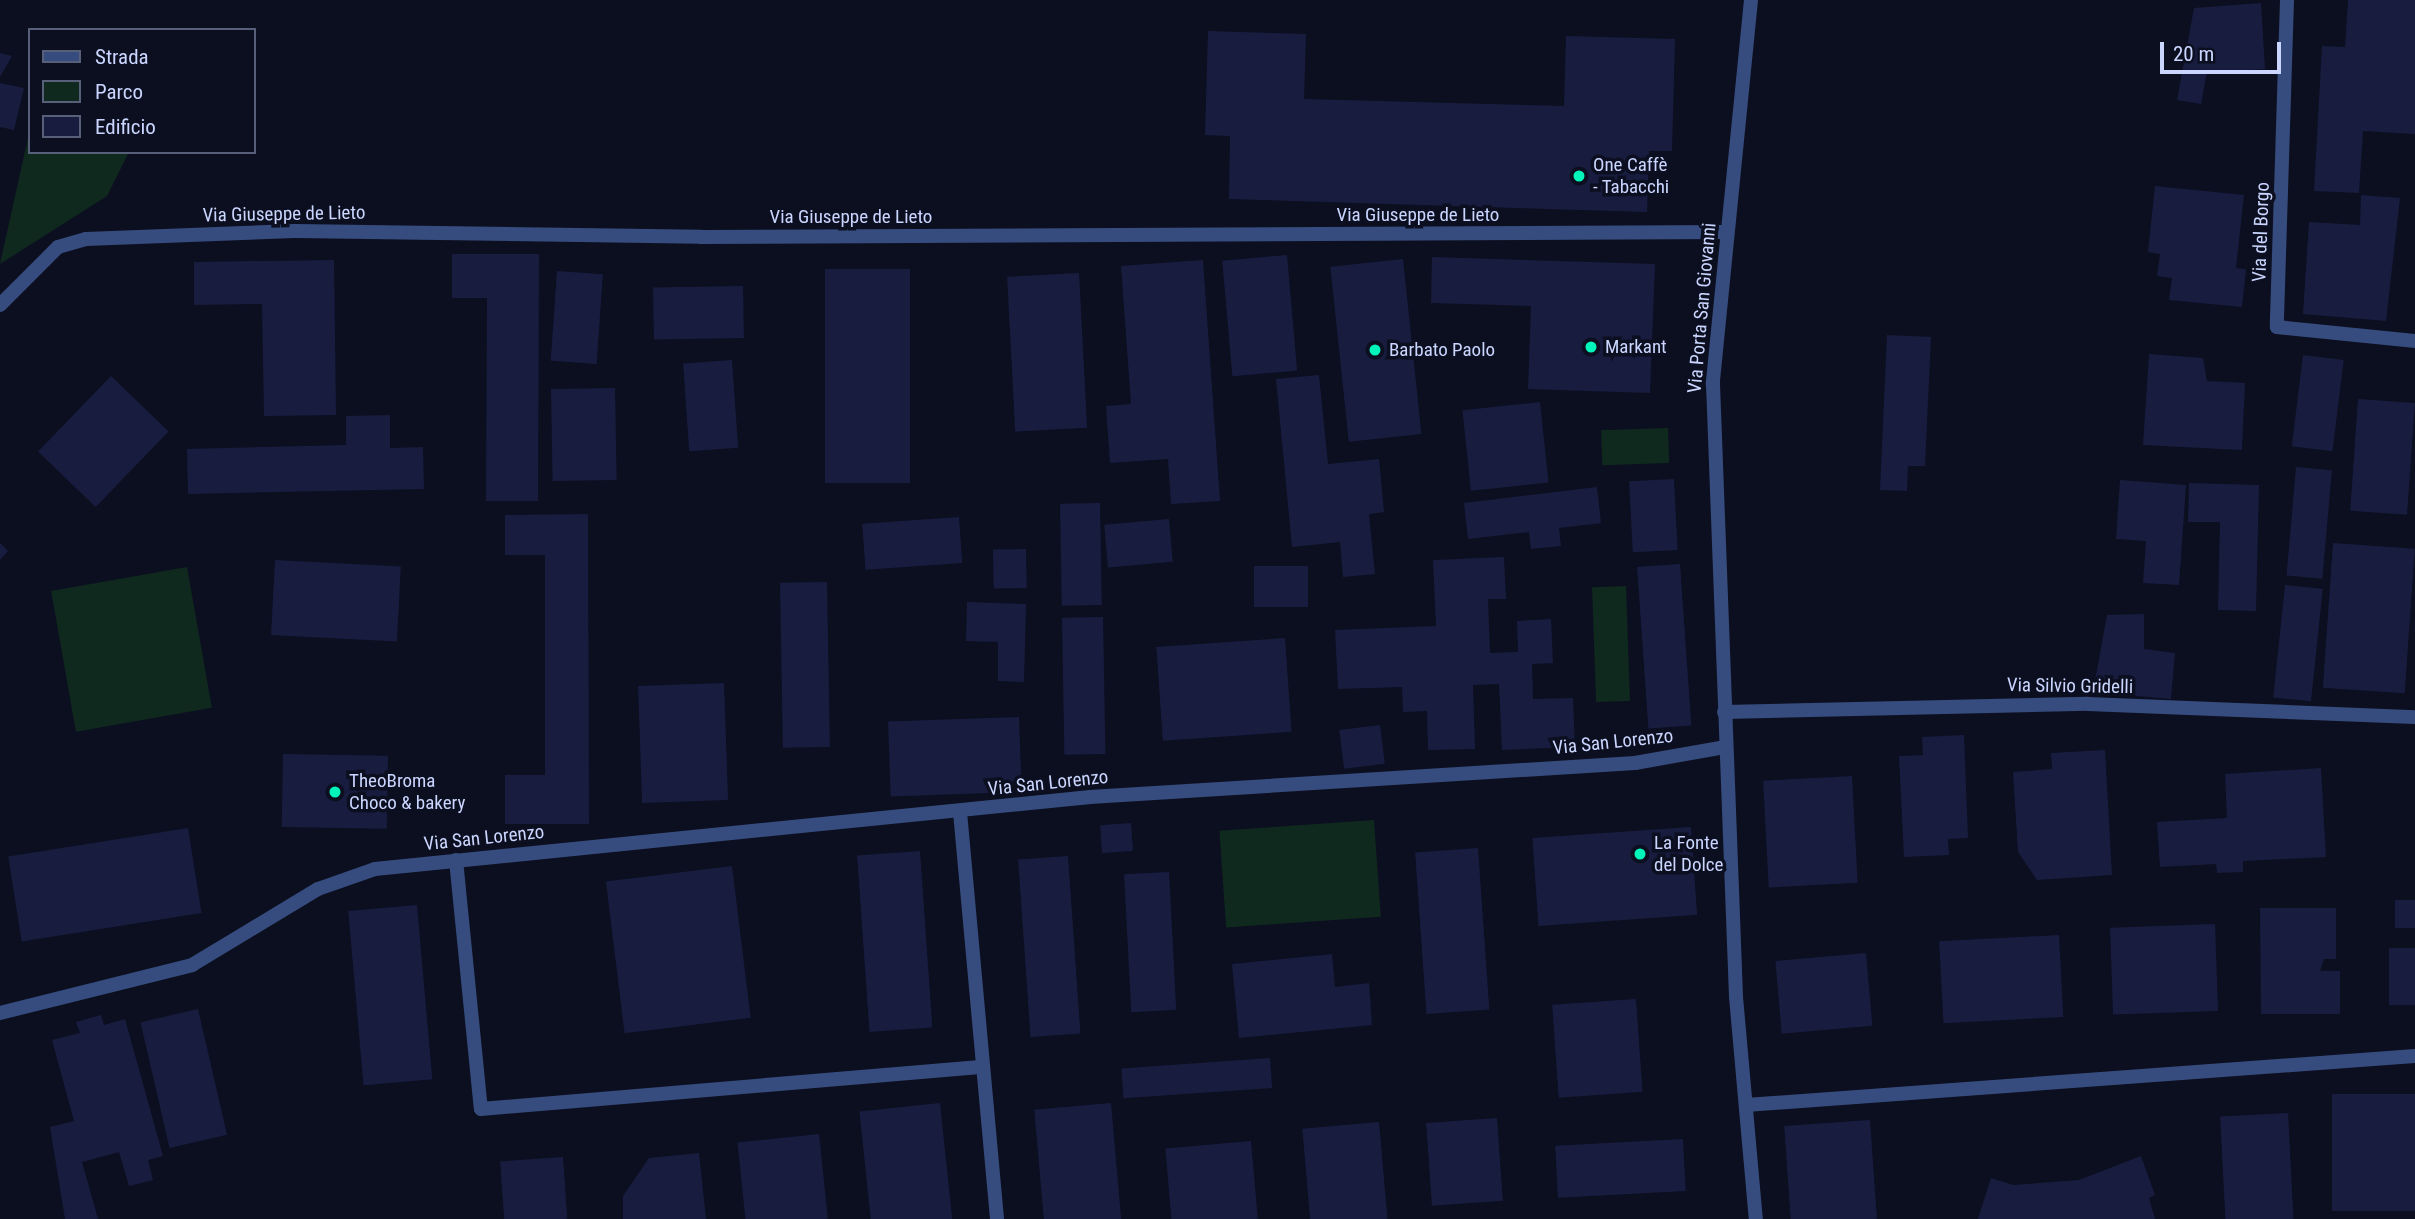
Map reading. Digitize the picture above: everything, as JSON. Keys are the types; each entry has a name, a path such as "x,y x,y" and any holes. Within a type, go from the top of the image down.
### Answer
{"street":[{"name":"Via Porta San Giovanni","path":"1751,0 1713,384 1725,747 1746,1105 1756,1219"},
{"name":"Via del Borgo","path":"2287,0 2277,327 2415,341"},
{"name":"Via Giuseppe de Lieto","path":"0,305 58,247 86,239 295,231 701,237 1727,232"},
{"name":"Via Silvio Gridelli","path":"1724,712 2088,704 2415,717"},
{"name":"Via San Lorenzo","path":"0,1013 192,965 318,889 375,869 1090,797 1635,763 1725,747"},
{"path":"960,812 980,1067 997,1219"},
{"path":"456,860 481,1109 980,1067"},
{"path":"1746,1105 2415,1056"}],"green space":[{"path":"28,138 28,154 128,154 107,196 0,264"},
{"path":"1668,428 1669,463 1602,465 1601,430"},
{"path":"187,567 212,708 76,732 51,591"},
{"path":"1626,586 1630,701 1596,702 1592,587"},
{"path":"1374,820 1381,917 1226,928 1219,831"}],"building":[{"path":"2348,0 2415,0 2415,134 2363,131 2359,193 2314,191 2322,46 2345,47"},
{"path":"2261,3 2265,69 2207,72 2201,104 2177,100 2194,8"},
{"path":"1208,31 1306,34 1304,99 1564,106 1566,36 1675,39 1672,151 1649,151 1647,212 1229,199 1230,136 1205,135"},
{"path":"0,53 12,56 0,77"},
{"path":"0,83 24,88 14,130 0,127"},
{"path":"2155,186 2244,195 2236,268 2246,269 2242,307 2169,300 2172,278 2157,276 2160,254 2148,252"},
{"path":"2361,195 2400,198 2386,321 2303,314 2309,222 2360,225"},
{"path":"452,254 539,254 538,501 486,501 487,298 452,298"},
{"path":"1287,255 1297,371 1232,376 1222,261"},
{"name":"Markant","path":"1432,257 1655,264 1650,393 1528,389 1531,306 1431,303"},
{"name":"Barbato Paolo","path":"1403,259 1421,434 1349,442 1330,267"},
{"path":"334,260 336,415 264,416 262,304 194,305 194,262"},
{"path":"1203,260 1220,501 1171,504 1168,459 1110,463 1106,406 1131,404 1121,266"},
{"path":"825,269 910,269 910,483 825,483"},
{"path":"557,271 603,274 597,364 551,361"},
{"path":"1079,273 1087,428 1015,432 1007,277"},
{"path":"743,286 744,338 654,340 653,288"},
{"path":"1887,335 1931,337 1925,466 1908,466 1907,491 1880,490"},
{"path":"2149,354 2203,358 2207,381 2245,383 2242,450 2143,445"},
{"path":"2303,355 2344,360 2332,451 2292,446"},
{"path":"732,360 738,448 689,451 683,363"},
{"path":"1319,375 1328,464 1379,459 1384,512 1369,514 1375,574 1343,577 1340,542 1292,547 1276,379"},
{"path":"111,376 169,432 96,507 38,452"},
{"path":"615,388 617,480 553,481 551,389"},
{"path":"2358,399 2415,403 2407,515 2350,511"},
{"path":"1540,402 1548,483 1471,491 1462,410"},
{"path":"390,415 390,448 423,447 424,489 188,494 187,449 346,445 346,416"},
{"path":"2296,467 2332,470 2322,579 2287,576"},
{"path":"1674,479 1678,550 1633,552 1629,481"},
{"path":"2120,480 2186,485 2179,585 2143,583 2146,541 2116,539"},
{"path":"2189,483 2259,485 2256,611 2218,610 2220,522 2188,522"},
{"path":"1597,487 1601,523 1559,528 1561,546 1531,549 1529,532 1468,539 1464,503"},
{"path":"1100,503 1102,605 1062,606 1060,504"},
{"path":"588,514 589,824 505,824 505,775 545,775 545,555 505,555 505,515"},
{"path":"959,517 962,563 865,570 862,524"},
{"path":"1169,519 1173,562 1108,568 1104,525"},
{"path":"0,543 8,551 0,560"},
{"path":"2333,543 2415,549 2405,693 2323,688"},
{"path":"1026,549 1027,588 994,589 993,550"},
{"path":"1504,557 1506,599 1488,599 1490,653 1518,652 1517,621 1551,619 1553,663 1532,664 1533,699 1573,698 1575,747 1502,750 1499,684 1473,685 1475,749 1428,750 1427,711 1403,712 1402,687 1338,689 1335,630 1436,626 1433,560"},
{"path":"275,560 401,567 397,641 271,635"},
{"path":"1680,564 1691,726 1648,729 1637,567"},
{"path":"1254,566 1308,566 1308,607 1254,607"},
{"path":"827,582 830,747 783,748 780,583"},
{"path":"2285,585 2323,589 2311,701 2273,697"},
{"path":"967,602 1026,604 1024,682 998,681 998,642 966,641"},
{"path":"2144,614 2144,649 2175,653 2171,699 2093,692 2107,615"},
{"path":"1103,617 1105,754 1064,755 1062,618"},
{"path":"1285,638 1292,732 1163,741 1156,647"},
{"path":"724,683 728,800 642,803 638,686"},
{"path":"1019,717 1022,792 891,797 888,722"},
{"path":"1380,725 1385,764 1344,769 1339,730"},
{"path":"1964,735 1968,838 1948,839 1949,855 1904,857 1899,756 1923,755 1922,737"},
{"path":"2105,750 2112,875 2037,880 2018,852 2013,772 2052,769 2051,753"},
{"name":"TheoBroma Choco & bakery","path":"283,754 388,756 387,829 282,827"},
{"path":"2321,768 2326,857 2243,861 2243,872 2217,873 2216,864 2160,867 2157,822 2227,818 2225,774"},
{"path":"1852,776 1858,883 1769,888 1763,781"},
{"path":"1131,823 1133,851 1102,853 1100,825"},
{"path":"1691,827 1697,915 1539,926 1532,838"},
{"path":"188,828 201,913 22,941 8,856"},
{"path":"1478,848 1489,1010 1426,1014 1415,852"},
{"path":"920,851 932,1028 870,1032 857,855"},
{"path":"1068,856 1080,1034 1031,1037 1018,859"},
{"path":"732,866 751,1018 625,1033 606,881"},
{"path":"1169,872 1176,1010 1131,1012 1124,874"},
{"path":"2395,900 2415,900 2415,928 2395,928"},
{"path":"417,905 432,1079 364,1085 348,911"},
{"path":"2260,908 2336,908 2336,959 2324,959 2320,971 2340,971 2340,1014 2261,1014"},
{"path":"2215,924 2218,1011 2113,1015 2110,928"},
{"path":"2059,935 2063,1017 1943,1023 1939,941"},
{"path":"2389,948 2415,948 2415,1005 2389,1005"},
{"path":"1866,953 1872,1026 1782,1034 1775,961"},
{"path":"1332,954 1335,987 1369,983 1372,1025 1239,1038 1232,964"},
{"path":"1636,999 1642,1092 1559,1098 1552,1005"},
{"path":"198,1009 227,1135 170,1148 141,1022"},
{"path":"101,1015 104,1025 125,1019 163,1156 148,1160 153,1180 129,1186 119,1152 82,1162 98,1219 65,1219 50,1127 74,1121 52,1040 80,1033 76,1022"},
{"path":"1270,1058 1272,1088 1123,1098 1121,1068"},
{"path":"2332,1094 2415,1094 2415,1211 2332,1211"},
{"path":"940,1103 952,1219 871,1219 859,1111"},
{"path":"1111,1103 1121,1219 1044,1219 1034,1110"},
{"path":"2288,1113 2294,1219 2225,1219 2220,1117"},
{"path":"1497,1118 1503,1201 1432,1206 1426,1123"},
{"path":"1870,1120 1877,1219 1791,1219 1784,1126"},
{"path":"1379,1122 1387,1219 1310,1219 1302,1129"},
{"path":"819,1134 828,1219 745,1219 737,1143"},
{"path":"1683,1139 1686,1191 1558,1198 1555,1146"},
{"path":"1251,1141 1258,1219 1171,1219 1165,1148"},
{"path":"699,1153 706,1219 623,1219 623,1196 649,1158"},
{"path":"2141,1156 2155,1195 2149,1198 2155,1219 1978,1219 1991,1178 2013,1185 2079,1180"},
{"path":"563,1157 567,1219 504,1219 500,1161"}],"place":[{"name":"One Caffè - Tabacchi","path":"1579,176"},
{"name":"Markant","path":"1591,347"},
{"name":"Barbato Paolo","path":"1375,350"},
{"name":"TheoBroma Choco & bakery","path":"335,792"},
{"name":"La Fonte del Dolce","path":"1640,854"}]}
